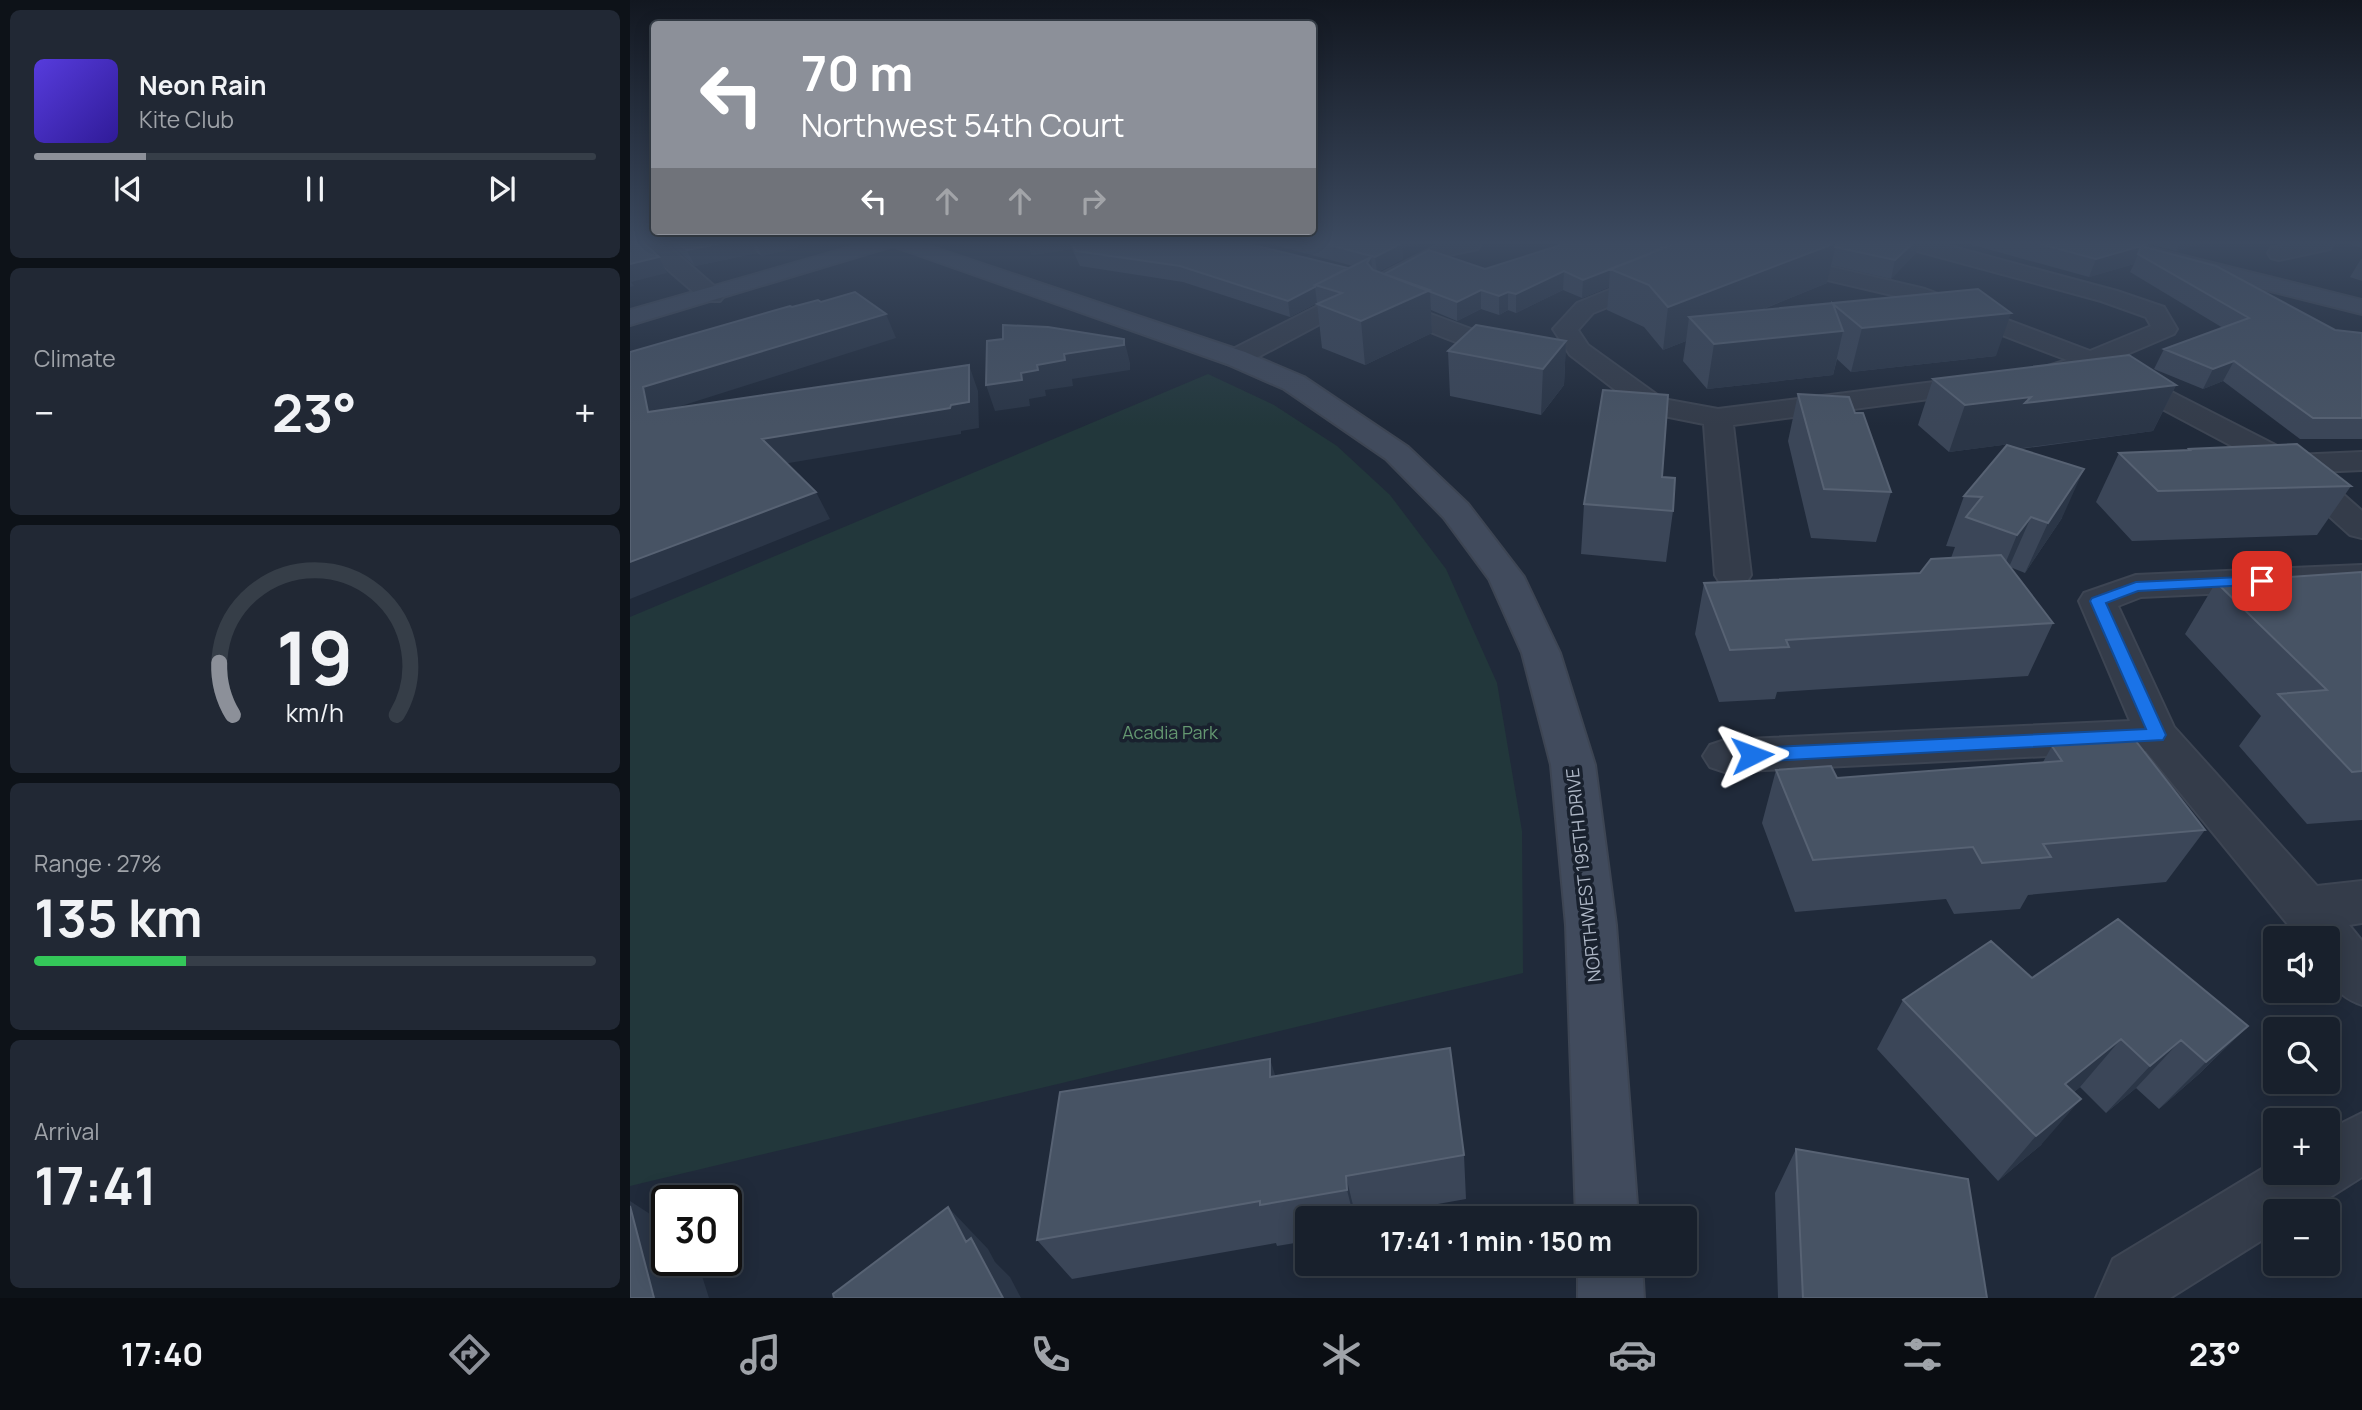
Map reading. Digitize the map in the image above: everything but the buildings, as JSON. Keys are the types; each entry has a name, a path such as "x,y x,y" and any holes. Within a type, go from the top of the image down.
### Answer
{"street":[{"path":"630,318 680,305"},
{"name":"NORTHWEST 195TH DRIVE","path":"1079,305 1236,358 1294,383 1340,412 1397,453 1455,511 1506,577 1541,653 1573,765 1591,925 1606,1206"},
{"path":"1236,358 1357,305"},
{"path":"1408,305 1502,349 1579,351"},
{"path":"1594,305 1585,308 1565,329 1579,351 1654,406 1717,418 2051,376 2165,329 2155,312 2134,305"},
{"path":"1992,305 2090,360 2290,464 2362,528"},
{"path":"1717,418 1733,575"},
{"path":"2290,464 2362,461"},
{"path":"2362,576 2136,586 2097,601 2157,735 2306,908 2362,981"},
{"path":"1725,757 2157,735"},
{"path":"2306,908 2362,902"},
{"path":"2340,1157 2362,1143"},
{"path":"2129,1298 2136,1282 2293,1185"},
{"path":"1610,1276 1611,1298"}],"green space":[{"name":"Acadia Park","path":"1208,374 1274,405 1337,446 1390,495 1446,569 1497,683 1522,831 1523,973 630,1186 630,617"}],"route":[{"path":"1752,755 2157,735 2097,601 2136,586 2262,581"}]}
